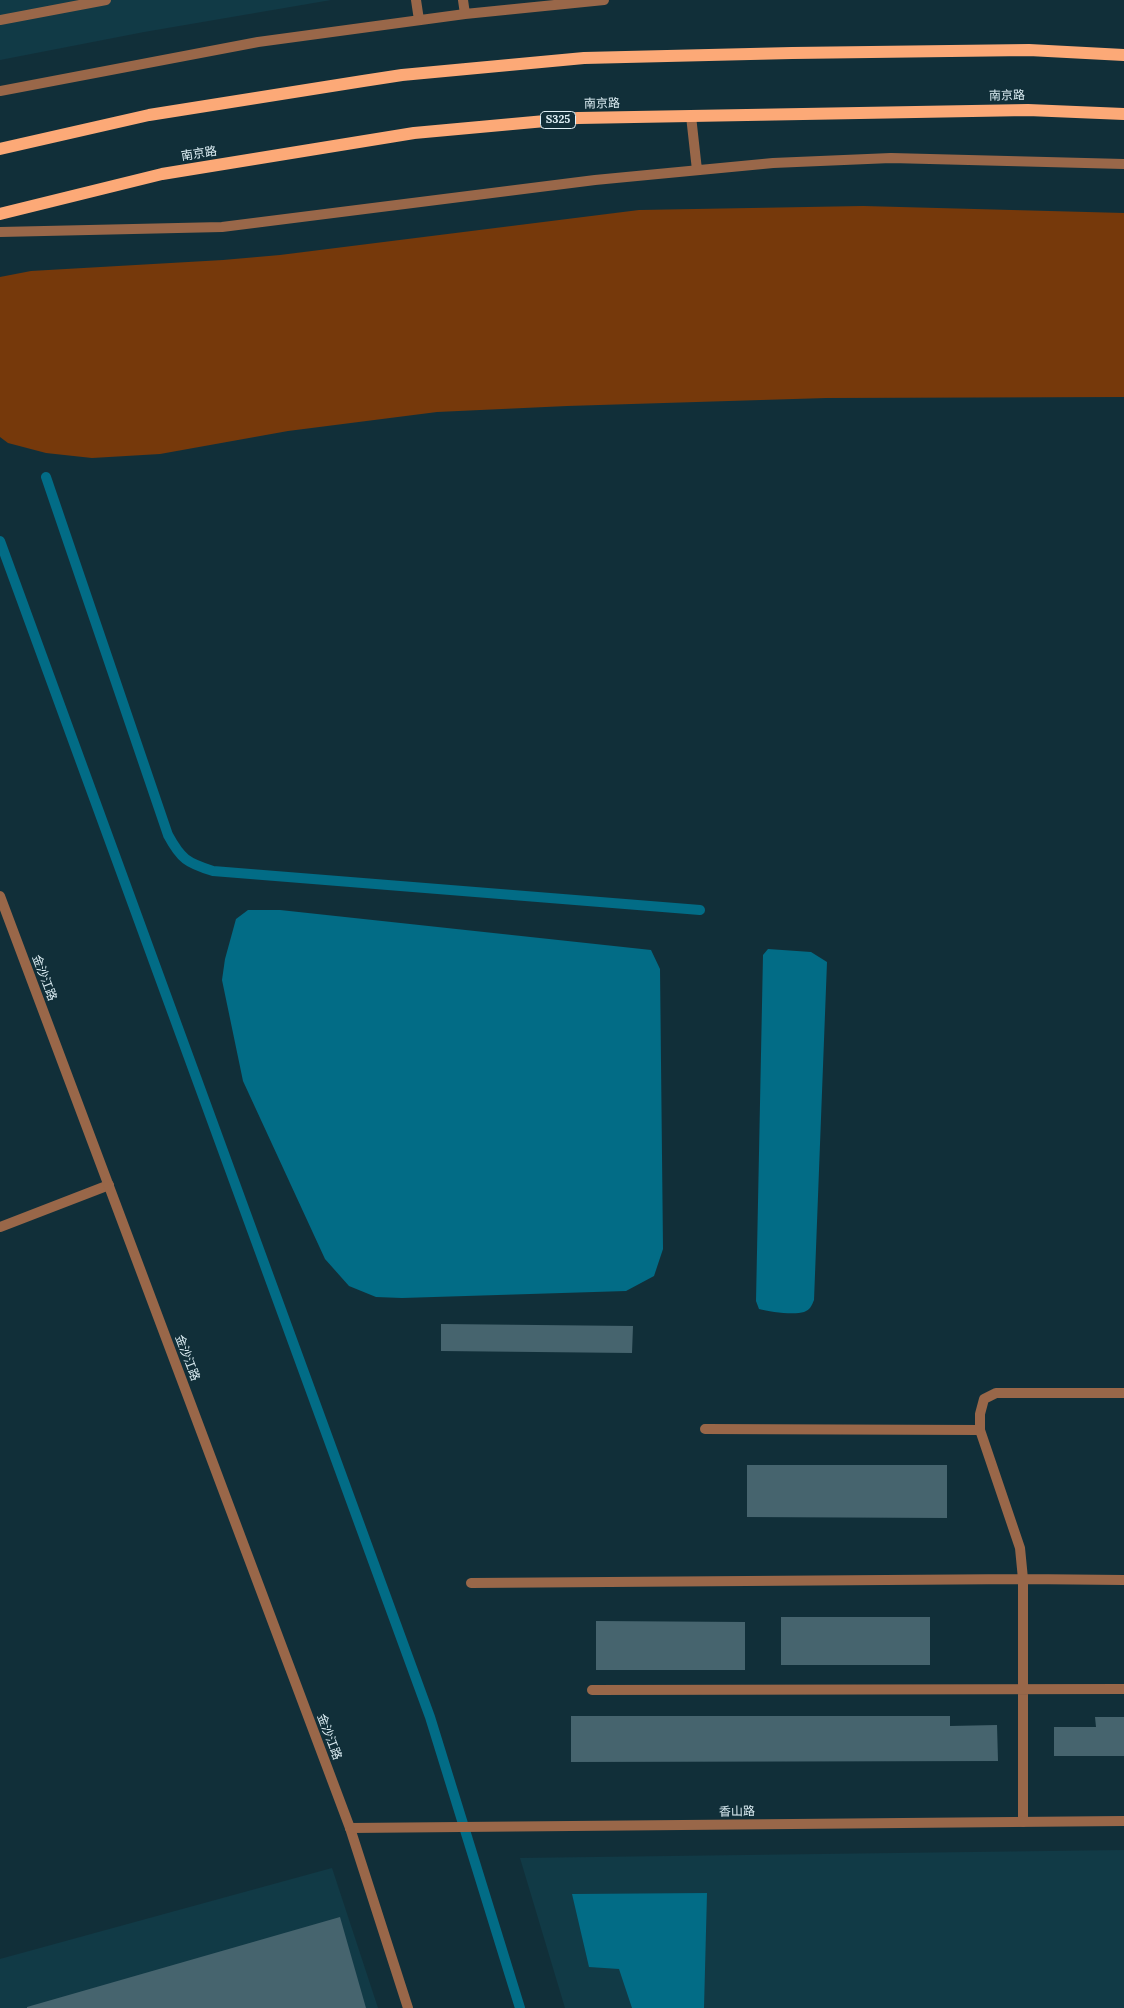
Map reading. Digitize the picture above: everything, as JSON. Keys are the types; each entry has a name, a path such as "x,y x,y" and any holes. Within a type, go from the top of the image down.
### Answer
{"main road":[{"path":"0,148 149,115 363,80 584,58 1029,50 1124,55"},
{"name":"南京路","path":"0,214 162,174 414,133 578,118 1028,110 1124,114"}],"street":[{"path":"0,20 106,0"},
{"path":"416,0 419,20"},
{"path":"464,0 466,14"},
{"path":"0,91 258,42 466,14 604,0"},
{"path":"691,116 697,170"},
{"path":"0,232 222,227 595,180 773,163 891,158 1124,164"},
{"name":"金沙江路","path":"0,896 350,1828 408,2008"},
{"path":"0,1227 109,1185"},
{"path":"1023,1822 1023,1579 1020,1548 980,1430 980,1414 984,1399 996,1393 1124,1393"},
{"path":"705,1429 980,1430"},
{"path":"471,1583 1124,1580"},
{"path":"592,1690 1124,1689"},
{"name":"香山路","path":"350,1828 1124,1821"}],"shaded area":[{"path":"0,0 331,0 144,32 0,60"},
{"path":"863,206 1124,213 1124,397 826,398 437,412 288,431 160,454 92,458 46,453 8,443 0,437 0,277 31,271 280,255 639,210"},
{"path":"1124,1850 1124,2008 565,2008 520,1858"},
{"path":"332,1868 378,2008 0,2008 0,1959"}],"water":[{"path":"248,910 280,910 651,950 660,969 663,1249 654,1276 626,1291 402,1298 376,1297 349,1286 325,1259 243,1081 222,980 225,959 236,919"},
{"path":"768,949 811,952 827,962 814,1300 808,1310 800,1313 782,1313 759,1309 756,1301 763,955"},
{"path":"707,1893 704,2008 632,2008 619,1969 589,1967 572,1894"}],"building":[{"path":"441,1324 633,1326 632,1353 441,1351"},
{"path":"747,1465 947,1465 947,1518 747,1517"},
{"path":"781,1617 930,1617 930,1665 781,1665"},
{"path":"596,1621 745,1622 745,1670 596,1670"},
{"path":"571,1716 950,1716 950,1726 997,1725 998,1761 571,1762"},
{"path":"1095,1717 1124,1717 1124,1756 1054,1756 1054,1727 1096,1727"},
{"path":"340,1917 366,2008 27,2008 27,2007"}],"waterway":[{"path":"46,477 168,835 177,850 186,859 213,871 700,910"},
{"path":"0,541 430,1717 520,2008"}]}
